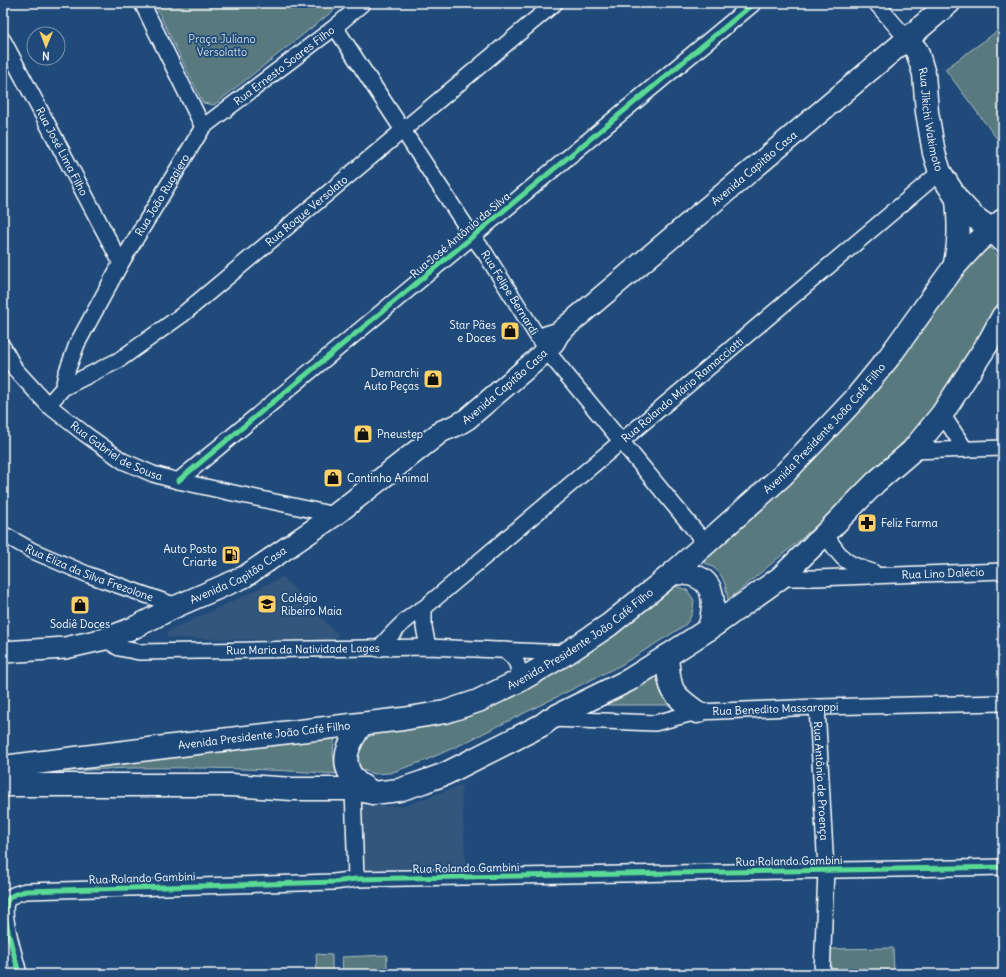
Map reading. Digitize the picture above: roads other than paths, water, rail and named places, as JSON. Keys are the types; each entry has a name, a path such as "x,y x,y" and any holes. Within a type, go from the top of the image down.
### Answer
{"main road":[{"name":"Avenida Capitão Casa","path":"3,652 65,648 105,639 133,628 177,606 244,577 335,515 442,431 458,410 524,352 543,345 559,333 949,3"},
{"name":"Rua Jikichi Wakimoto","path":"907,39 917,52 924,74 927,112 934,153 940,172 957,198 974,217 999,231"},
{"path":"954,267 958,250 959,235 957,198"},
{"name":"Avenida Presidente João Café Filho","path":"3,767 362,724 444,712 478,701 519,681 567,653 608,625 673,573 783,475 854,400 908,331 954,267 976,243 999,231"},
{"path":"3,785 231,785 363,791 399,790 445,774 542,726 550,719 629,680 709,629 780,578 876,482 912,451 942,414 990,340 1003,316"},
{"path":"673,573 696,576 710,587 713,600 712,617 709,629"},
{"path":"667,656 669,680 673,691 680,700 697,712"},
{"path":"362,724 354,736 347,752 347,768 363,791"}],"street":[{"path":"142,3 203,127"},
{"name":"Rua Ernesto Soares Filho","path":"203,127 335,27 363,3"},
{"name":"Rua Roque Versolato","path":"48,405 63,388 119,360 182,315 555,3"},
{"name":"Rua José Antônio da Silva","path":"178,481 754,3"},
{"path":"876,3 907,39"},
{"name":"Rua Felipe Bernardi","path":"335,27 485,253 543,345 706,544"},
{"name":"Rua José Lima Filho","path":"3,40 121,263"},
{"name":"Rua João Ruggiero","path":"63,388 66,374 77,344 121,263 203,127"},
{"name":"Rua Rolando Mário Ramacciotti","path":"378,649 411,615 424,608 940,172"},
{"name":"Rua Gabriel de Sousa","path":"3,347 15,369 48,405 122,461 153,474 178,481 335,515"},
{"path":"942,414 964,449"},
{"path":"912,451 1003,448"},
{"name":"Rua Eliza da Silva Frezolone","path":"3,534 33,551 89,575 177,606"},
{"name":"Rua Lino Dalécio","path":"825,534 840,557 849,563 883,575"},
{"name":"Rua Lino Dalécio","path":"780,578 1003,571"},
{"path":"424,608 424,627 428,647"},
{"name":"Rua Maria da Natividade Lages","path":"105,639 120,648 139,652 428,647 567,653"},
{"path":"504,650 511,655 519,666 519,681"},
{"name":"Rua Benedito Massaroppi","path":"550,719 655,723 697,712 817,707 1003,703"},
{"name":"Rua Antônio de Proença","path":"817,707 826,870 822,974"},
{"path":"356,879 363,791"},
{"name":"Rua Rolando Gambini","path":"19,974 5,909 7,900 14,894 26,892 326,882 356,879 541,877 1003,867"}],"place":[{"name":"Star Pães e Doces","path":"510,331"},
{"name":"Demarchi Auto Peças","path":"433,379"},
{"name":"Pneustep","path":"363,434"},
{"name":"Cantinho Animal","path":"333,478"},
{"name":"Feliz Farma","path":"867,523"},
{"name":"Auto Posto Criarte","path":"231,555"},
{"name":"Colégio Ribeiro Maia","path":"267,604"},
{"name":"Sodiê Doces","path":"80,605"}],"park label":[{"name":"Praça Juliano Versolatto","path":"222,45"}]}
